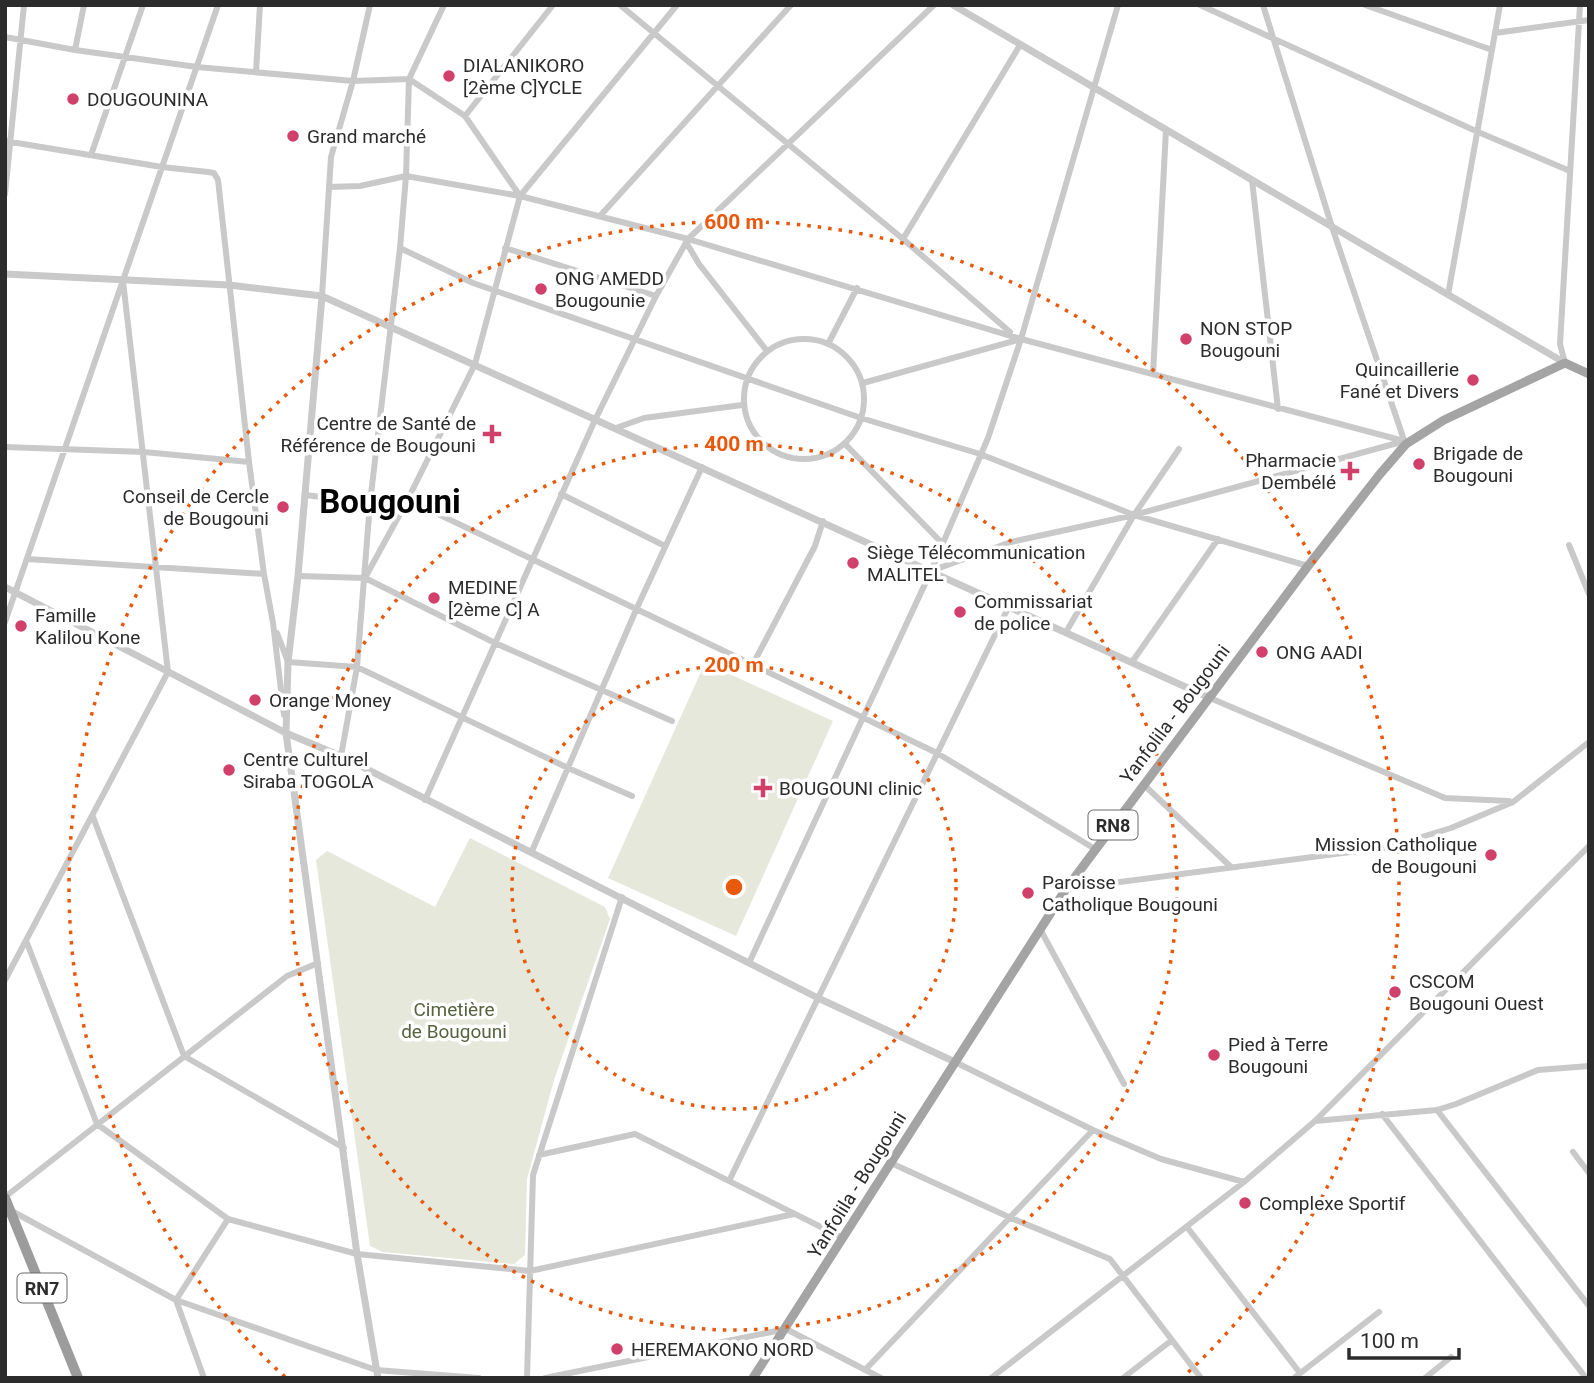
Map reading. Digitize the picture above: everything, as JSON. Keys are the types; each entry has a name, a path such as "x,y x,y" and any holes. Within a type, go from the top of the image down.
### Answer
{"highway":[{"name":"RN7","path":"5,1197 8,1211 78,1378"}],"main road":[{"path":"1565,363 1589,374"},
{"name":"Yanfolila - Bougouni","path":"753,1378 1066,889 1308,566 1405,443 1444,420 1565,363"}],"street":[{"path":"5,194 8,141 24,5"},
{"path":"75,50 84,5"},
{"path":"91,155 143,5"},
{"path":"5,622 218,5"},
{"path":"256,72 260,5"},
{"path":"286,733 288,662 322,296 331,157 353,81 370,5"},
{"path":"341,756 357,667 370,503 400,248 406,176 409,79 444,5"},
{"path":"465,116 553,5"},
{"path":"620,5 904,239 1013,335"},
{"path":"365,578 406,503 475,364 520,196 677,5"},
{"path":"600,216 791,5"},
{"path":"425,800 595,420 634,339 687,240 934,5"},
{"path":"953,5 1565,363"},
{"path":"749,963 931,571 980,454 1021,339 1118,5"},
{"path":"1200,5 1274,41 1570,171"},
{"path":"1263,5 1332,227 1405,443"},
{"path":"1365,5 1492,50"},
{"path":"1448,295 1500,5"},
{"path":"1565,363 1560,344 1580,5"},
{"path":"1496,33 1589,20"},
{"path":"5,37 197,67 353,81 409,79 465,116 520,196"},
{"path":"904,239 1020,45"},
{"path":"1153,374 1166,130"},
{"path":"8,141 214,173 218,180 264,575 273,623 357,1254 377,1374"},
{"path":"329,187 360,186 406,176 520,196 857,288 1021,339 1405,443"},
{"path":"1252,180 1278,409"},
{"path":"687,240 699,264 767,351"},
{"path":"400,248 473,284 861,418 980,454 1134,515 1308,566"},
{"path":"505,248 656,296"},
{"path":"5,274 229,285 322,296 1210,698 1445,798 1513,802"},
{"path":"5,980 169,671 123,281"},
{"path":"828,344 857,288"},
{"path":"814,339 828,344 843,352 857,368 863,383 865,404 858,429 846,444 829,455 810,460 782,456 759,439 747,420 742,405 748,378 756,361 767,351 790,340 814,339"},
{"path":"863,383 1021,339"},
{"path":"616,428 644,418 742,405"},
{"path":"931,571 1011,542 1134,515 1405,443"},
{"path":"846,444 943,543"},
{"path":"5,447 144,453 250,462"},
{"path":"1066,632 1134,515 1179,449"},
{"path":"532,851 636,610 702,467"},
{"path":"561,494 665,546"},
{"path":"305,495 370,503 417,504 531,561 937,753 1095,849"},
{"path":"752,666 815,546 823,521"},
{"path":"1132,662 1218,538"},
{"path":"1569,545 1589,594"},
{"path":"27,559 264,575"},
{"path":"298,576 365,578 495,643 672,721"},
{"path":"5,587 286,733 341,756 532,851 818,998 1093,1130 1161,1159 1244,1182"},
{"path":"729,1181 1009,606"},
{"path":"273,623 288,662"},
{"path":"288,662 357,667 632,796"},
{"path":"1066,889 1389,847 1451,828 1513,802 1589,743"},
{"path":"1144,785 1231,867"},
{"path":"93,817 184,1056 344,1148"},
{"path":"991,1378 1244,1182 1315,1121 1589,846"},
{"path":"527,1378 533,1175 622,897"},
{"path":"1040,929 1124,1084"},
{"path":"27,943 97,1124 228,1219 357,1254 530,1271 794,1213"},
{"path":"5,1197 287,976 318,963"},
{"path":"1315,1121 1437,1110 1538,1070 1589,1066"},
{"path":"1437,1110 1589,1306"},
{"path":"1382,1114 1586,1378"},
{"path":"865,1370 1093,1130"},
{"path":"539,1155 635,1134 843,1238"},
{"path":"1573,1152 1589,1173"},
{"path":"891,1163 1011,1218 1110,1259 1201,1378"},
{"path":"8,1211 176,1300 377,1374 478,1378"},
{"path":"176,1300 228,1219"},
{"path":"1187,1227 1297,1376 1379,1312"},
{"path":"176,1300 204,1378"},
{"path":"545,1378 786,1329 881,1378"},
{"path":"1123,1378 1172,1340"},
{"path":"1425,1378 1451,1357"}],"green space":[{"path":"705,663 833,721 736,936 608,878"},
{"name":"Cimetière de Bougouni","path":"470,838 605,907 610,919 554,1080 527,1179 525,1255 514,1264 383,1252 370,1246 316,860 327,851 435,907"}],"place":[{"name":"DIALANIKORO [2ème C]YCLE","path":"449,76"},
{"name":"DOUGOUNINA","path":"73,99"},
{"name":"Grand marché","path":"293,136"},
{"name":"ONG AMEDD Bougounie","path":"541,289"},
{"name":"NON STOP Bougouni","path":"1186,339"},
{"name":"Quincaillerie Fané et Divers","path":"1473,380"},
{"name":"Centre de Santé de Référence de Bougouni","path":"492,434"},
{"name":"Brigade de Bougouni","path":"1419,464"},
{"name":"Pharmacie Dembélé","path":"1350,471"},
{"name":"Conseil de Cercle de Bougouni","path":"283,507"},
{"name":"Siège Télécommunication MALITEL","path":"853,563"},
{"name":"MEDINE [2ème C] A","path":"434,598"},
{"name":"Commissariat de police","path":"960,612"},
{"name":"Famille Kalilou Kone","path":"21,626"},
{"name":"ONG AADI","path":"1262,652"},
{"name":"Orange Money","path":"255,700"},
{"name":"Centre Culturel Siraba TOGOLA","path":"229,770"},
{"name":"BOUGOUNI clinic","path":"763,788"},
{"name":"Mission Catholique de Bougouni","path":"1491,855"},
{"name":"Paroisse Catholique Bougouni","path":"1028,893"},
{"name":"CSCOM Bougouni Ouest","path":"1395,992"},
{"name":"Pied à Terre Bougouni","path":"1214,1055"},
{"name":"Complexe Sportif","path":"1245,1203"},
{"name":"HEREMAKONO NORD","path":"617,1349"}],"district":[{"name":"Bougouni","path":"390,501"}]}
